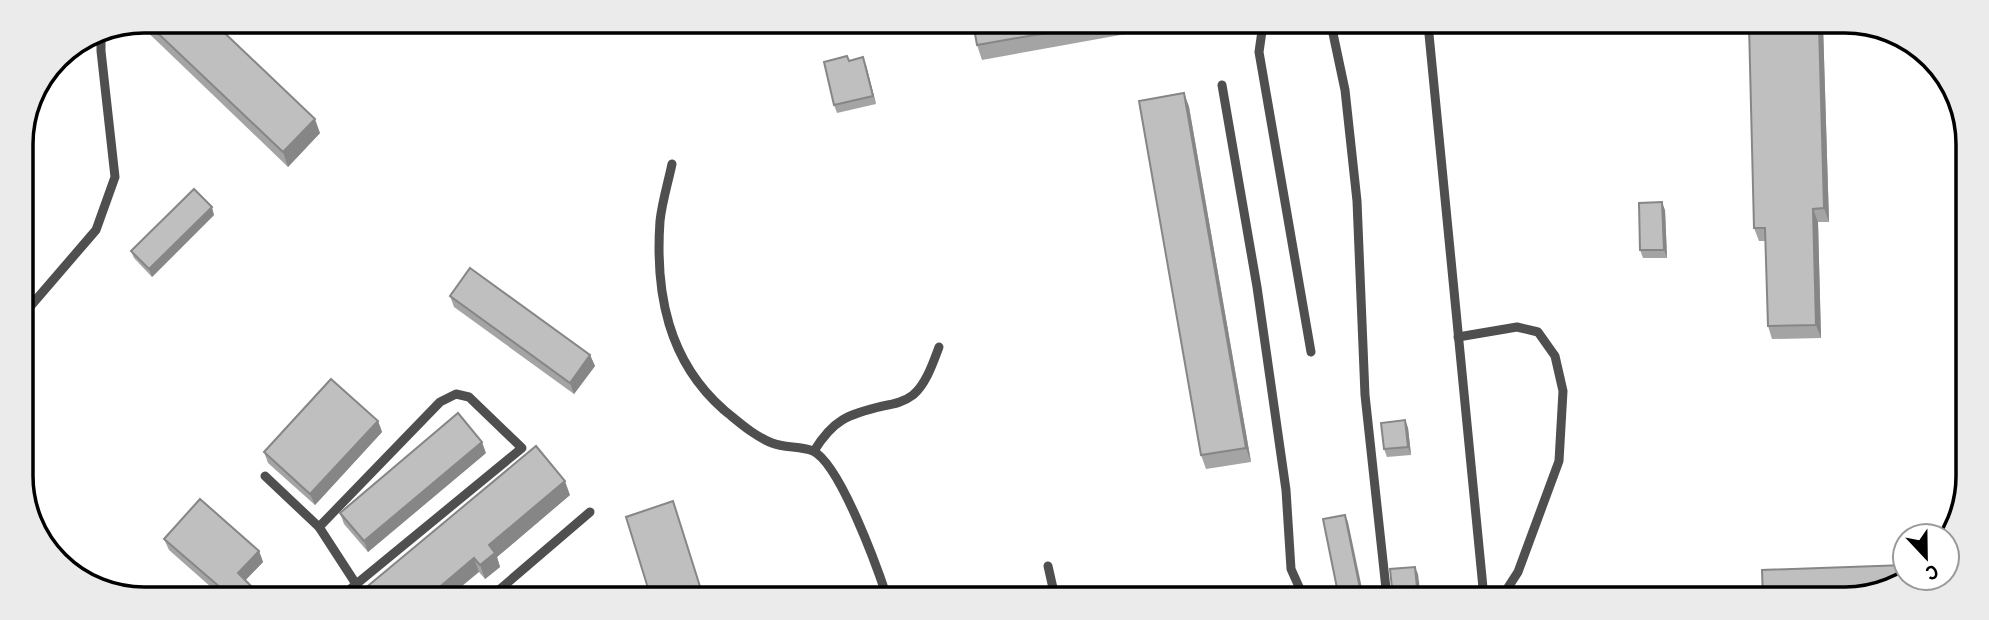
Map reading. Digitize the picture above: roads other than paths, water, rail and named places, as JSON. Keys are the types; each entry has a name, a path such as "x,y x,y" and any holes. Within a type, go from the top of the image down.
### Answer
{"lane":[{"path":"1262,33 1259,52 1311,352"},
{"path":"1333,33 1345,90 1357,201 1365,395 1386,587"},
{"path":"1429,33 1483,587"},
{"path":"33,303 96,230 115,177 101,42"},
{"path":"1222,85 1257,287 1286,490 1292,569 1299,587"},
{"path":"672,164 660,219 660,265 666,318 682,360 713,400 746,428 771,443 814,451 831,470 869,544 884,587"},
{"path":"1458,337 1517,327 1538,332 1555,356 1563,391 1559,461 1518,572 1508,587"},
{"path":"814,451 825,433 843,417 900,402 915,394 928,374 939,347"},
{"path":"319,527 440,402 456,394 469,397 522,448 352,587"},
{"path":"265,477 319,527 356,584"},
{"path":"502,587 590,512"},
{"path":"1048,566 1053,587"}]}
